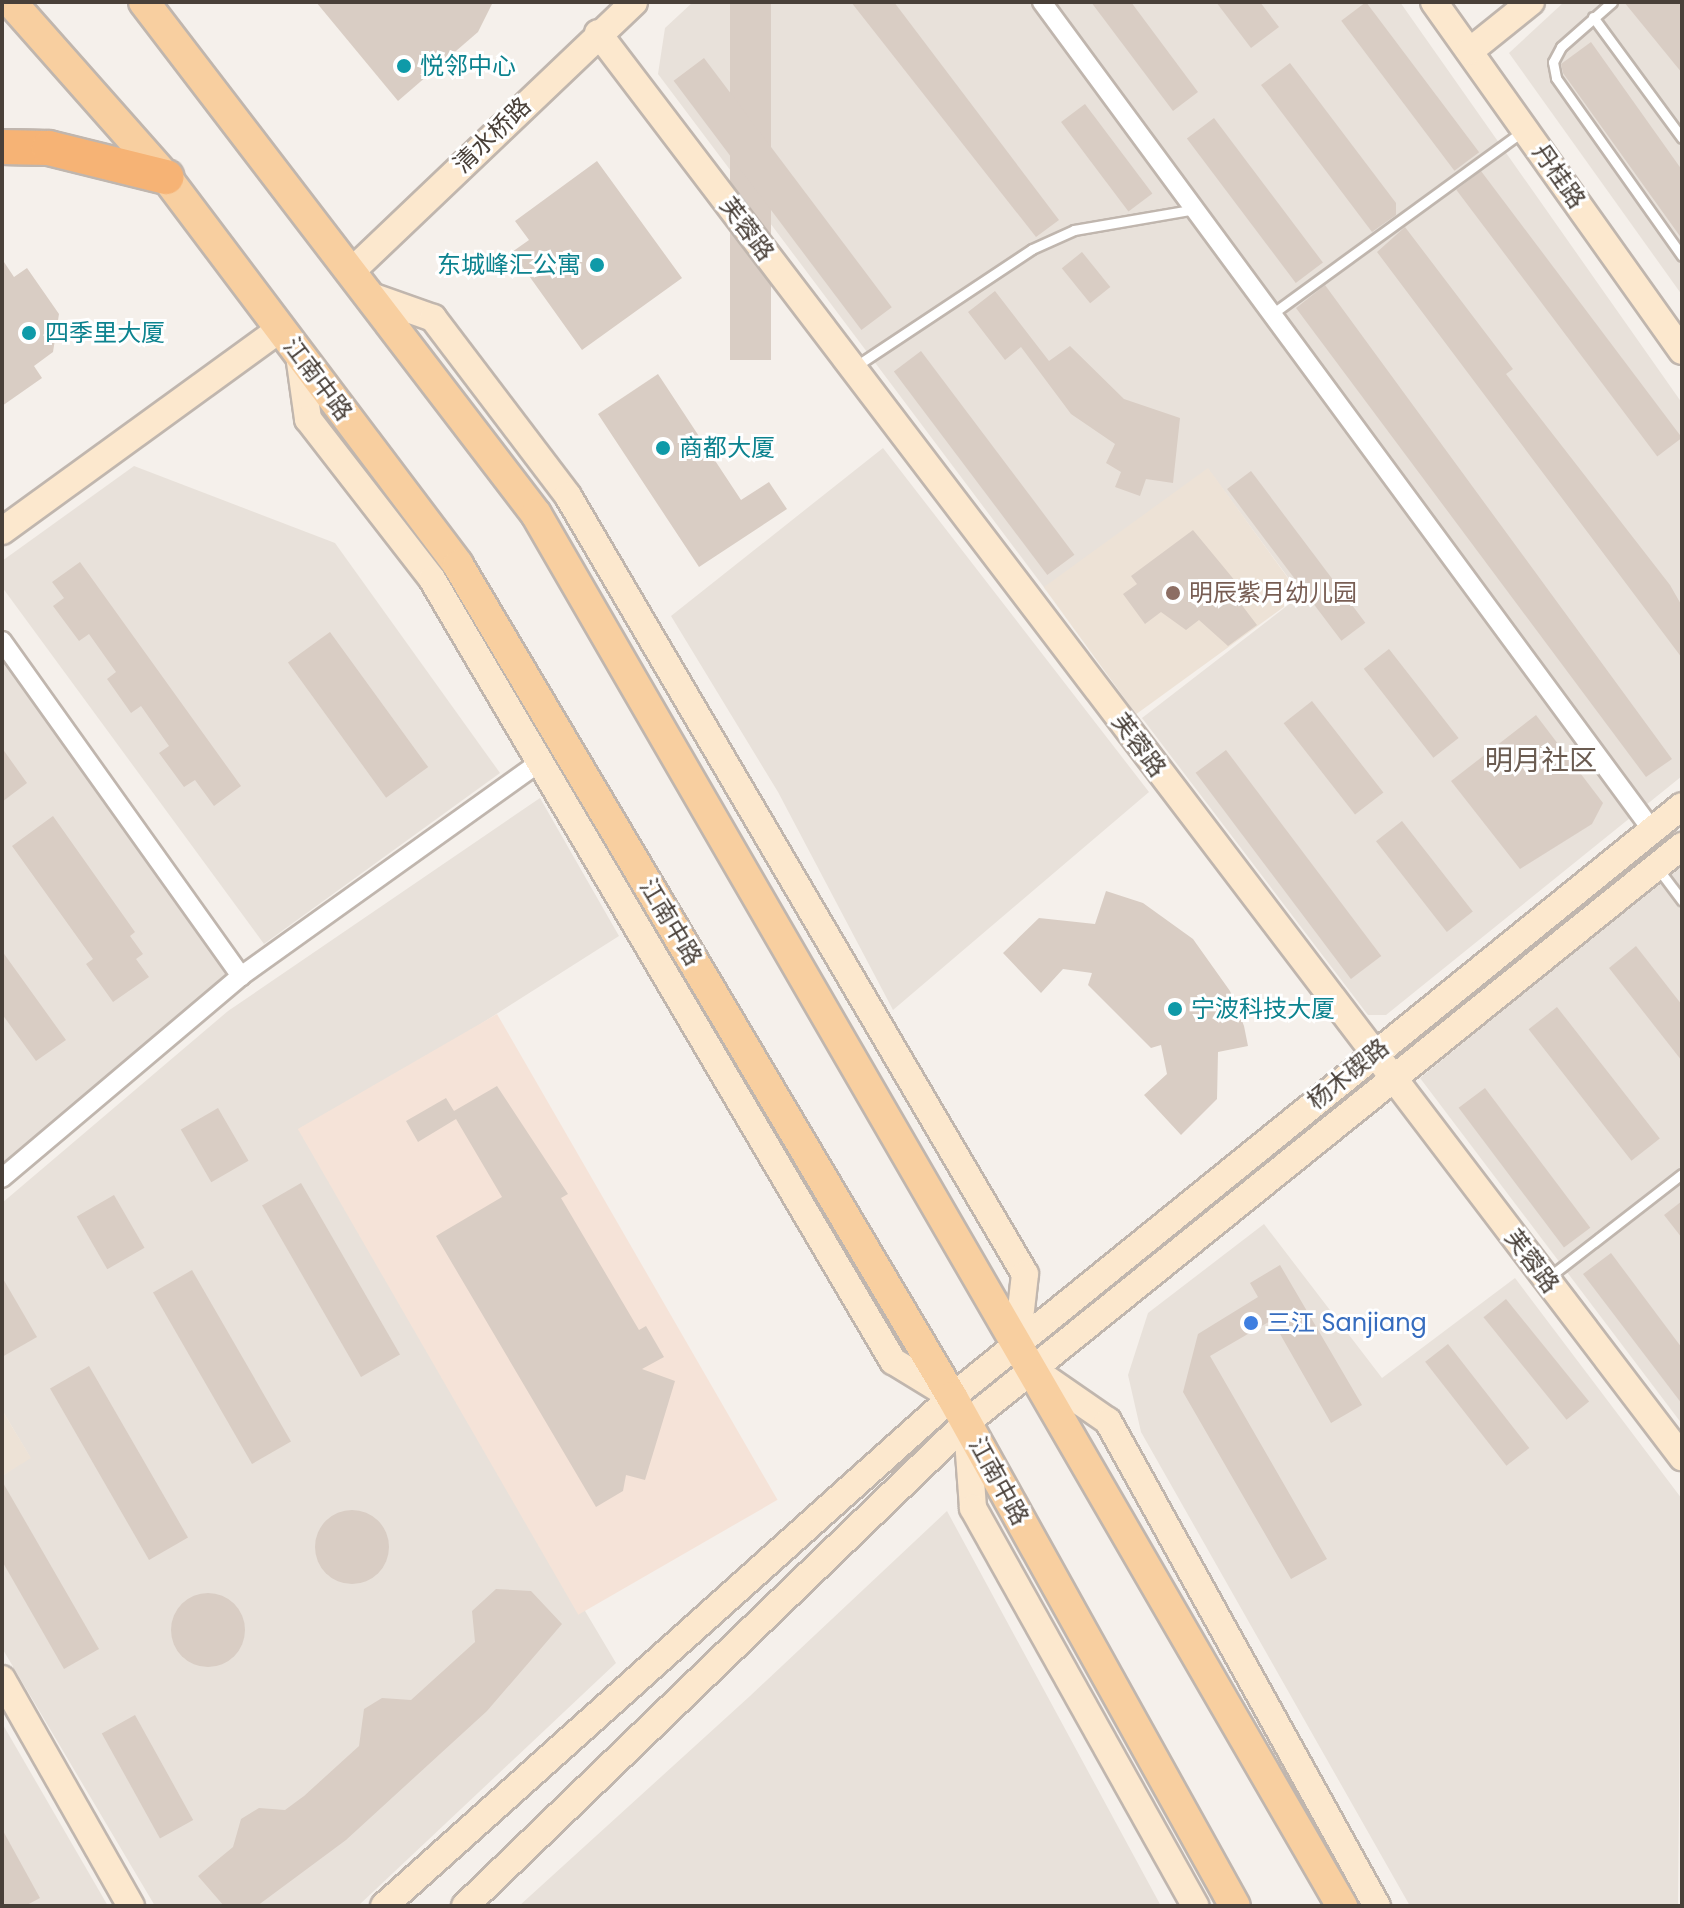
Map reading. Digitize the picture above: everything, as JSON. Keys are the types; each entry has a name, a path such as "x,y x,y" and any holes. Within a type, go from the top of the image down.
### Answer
{"highway":[{"path":"2,147 49,148 166,177"}],"main road":[{"path":"144,2 353,270 536,514 1342,1906"},
{"name":"清水桥路","path":"353,270 598,33 634,2"},
{"name":"丹桂路","path":"1434,2 1682,351"},
{"path":"1470,51 1531,2"},
{"name":"江南中路","path":"14,6 166,177 458,565 959,1410 1235,1906"},
{"name":"芙蓉路","path":"598,33 1682,1457"},
{"path":"371,296 433,318 568,496 1025,1274 1017,1345"},
{"path":"2,531 280,329"},
{"path":"299,355 308,419 432,579 893,1361 959,1410 973,1508 1195,1906"},
{"name":"杨木碶路","path":"959,1410 1017,1345 1373,1053 1682,806"},
{"name":"杨木碶路","path":"959,1410 1034,1370 1682,846"},
{"path":"1034,1370 1108,1421 1377,1906"},
{"path":"384,1906 959,1410"},
{"path":"465,1906 959,1410"},
{"path":"2,1679 131,1906"}],"street":[{"path":"1042,2 1652,830"},
{"path":"2,641 241,976"},
{"path":"2,1178 241,976 540,762"}],"lane":[{"path":"1612,2 1561,47 1553,62 1556,78 1682,256"},
{"path":"1593,17 1682,138"},
{"path":"1272,314 1526,129"},
{"path":"852,368 1032,249 1074,230 1195,209"},
{"path":"1657,867 1682,900"},
{"path":"1546,1279 1682,1174"}],"shaded area":[{"path":"693,2 1400,2 1682,403 1682,776 1386,1015 1368,1015 1142,718 1301,595 1208,469 1046,590 658,74 665,28"},
{"path":"1564,2 1682,2 1682,295 1509,53"},
{"path":"883,448 1149,792 893,1010 778,792 671,616"},
{"path":"134,466 335,543 500,773 264,944 2,587 2,561"},
{"name":"明辰紫月幼儿园","path":"1208,468 1300,595 1136,714 1044,587"},
{"path":"2,656 231,978 2,1167"},
{"path":"540,798 619,936 303,1137 616,1663 358,1906 155,1906 2,1648 2,1476 30,1457 2,1410 2,1203 228,1011"},
{"path":"1682,863 1682,1424 1420,1078"},
{"path":"497,1014 778,1500 578,1615 298,1129"},
{"path":"1264,1224 1382,1378 1515,1278 1682,1499 1678,1906 1410,1906 1141,1432 1128,1375 1148,1313"},
{"path":"2,1410 31,1458 2,1476"},
{"path":"947,1511 1161,1906 519,1906 750,1696"},
{"path":"2,1723 108,1906 2,1906"}],"building":[{"name":"悦邻中心","path":"316,2 493,2 478,32 398,101"},
{"path":"730,2 771,2 771,360 730,360"},
{"path":"851,2 894,2 1059,220 1036,237"},
{"path":"1091,2 1131,2 1198,92 1173,111"},
{"path":"1216,2 1260,2 1279,27 1251,48"},
{"path":"1366,2 1479,152 1454,171 1341,21"},
{"path":"1624,2 1682,2 1682,73"},
{"path":"1591,42 1682,170 1682,239 1563,73 1561,64"},
{"path":"704,58 892,307 861,330 674,81"},
{"path":"1290,63 1396,203 1396,215 1372,232 1261,85"},
{"path":"1085,104 1152,193 1128,212 1061,122"},
{"path":"1214,118 1323,263 1296,283 1187,138"},
{"name":"东城峰汇公寓","path":"597,161 682,278 582,350 512,252 529,240 515,221"},
{"path":"1481,171 1682,438 1657,456 1456,190"},
{"path":"1405,227 1513,369 1506,374 1670,585 1682,606 1682,658 1377,252"},
{"path":"1082,252 1110,287 1090,303 1062,268"},
{"name":"四季里大厦","path":"2,259 14,277 27,268 59,314 53,352 34,366 42,378 2,406"},
{"path":"1325,285 1672,759 1646,777 1296,308"},
{"path":"995,291 1049,361 1070,346 1124,399 1180,418 1173,483 1146,479 1140,496 1115,487 1121,472 1106,463 1115,444 1071,414 1021,347 1005,360 968,312"},
{"path":"921,351 1074,555 1047,575 894,371"},
{"name":"商都大厦","path":"658,374 741,500 769,482 787,509 699,567 598,414"},
{"path":"1251,471 1365,623 1341,641 1227,489"},
{"path":"1193,530 1236,582 1228,587 1257,625 1228,646 1199,620 1186,630 1161,612 1145,624 1123,594 1137,584 1131,576"},
{"path":"80,562 241,786 214,806 195,780 184,787 159,753 169,746 141,706 131,713 107,679 116,672 89,634 79,641 53,606 64,598 52,582"},
{"path":"330,632 428,767 386,798 288,663"},
{"path":"1389,649 1459,738 1433,758 1364,669"},
{"path":"1312,701 1383,792 1355,815 1284,723"},
{"path":"1536,715 1603,803 1592,824 1520,869 1451,781"},
{"path":"2,748 27,783 2,802"},
{"path":"1226,750 1381,956 1351,979 1196,773"},
{"path":"53,816 135,932 130,936 143,954 136,959 149,977 113,1002 86,964 93,959 12,846"},
{"path":"1402,821 1473,912 1447,932 1376,841"},
{"name":"宁波科技大厦","path":"1106,891 1143,903 1193,939 1230,991 1244,1026 1248,1046 1218,1052 1217,1099 1181,1135 1144,1095 1167,1074 1161,1045 1151,1048 1088,985 1092,973 1063,969 1041,993 1003,953 1039,918 1095,924"},
{"path":"1636,946 1682,1005 1682,1061 1609,968"},
{"path":"2,951 66,1040 36,1061 2,1014"},
{"path":"1557,1007 1660,1139 1631,1161 1529,1029"},
{"path":"497,1086 568,1194 561,1198 639,1330 646,1326 664,1357 642,1369 675,1381 645,1480 626,1475 623,1491 596,1507 436,1236 502,1197 456,1119 418,1142 406,1121 446,1098 454,1111"},
{"path":"1485,1088 1590,1228 1564,1248 1459,1108"},
{"path":"218,1108 248,1161 211,1182 181,1130"},
{"path":"301,1183 400,1354 361,1377 262,1206"},
{"path":"114,1195 144,1248 107,1269 77,1216"},
{"path":"1682,1201 1682,1238 1664,1215"},
{"path":"1611,1253 1682,1348 1682,1404 1583,1274"},
{"path":"1280,1265 1362,1405 1331,1423 1272,1320 1210,1356 1327,1559 1291,1579 1183,1392 1198,1334 1258,1297 1250,1283"},
{"path":"192,1270 291,1441 252,1464 153,1292"},
{"path":"2,1277 37,1337 2,1357"},
{"path":"1506,1299 1589,1402 1567,1420 1483,1317"},
{"path":"1448,1344 1529,1448 1506,1466 1425,1362"},
{"path":"89,1366 188,1537 149,1560 50,1388"},
{"path":"2,1481 99,1649 64,1669 2,1561"},
{"path":"352,1510 366,1513 378,1521 386,1533 389,1547 386,1561 378,1573 366,1581 352,1584 338,1581 326,1573 318,1561 315,1547 318,1533 326,1521 338,1513"},
{"path":"496,1589 531,1591 562,1624 487,1711 346,1840 257,1906 224,1906 198,1876 233,1847 241,1819 259,1808 285,1810 304,1796 359,1746 364,1709 382,1698 411,1700 475,1642 472,1611"},
{"path":"208,1593 222,1596 234,1604 242,1616 245,1630 242,1644 234,1656 222,1664 208,1667 194,1664 182,1656 174,1644 171,1630 174,1616 182,1604 194,1596"},
{"path":"135,1715 193,1820 160,1838 102,1733"},
{"path":"2,1829 40,1898 25,1906 2,1906"}],"place":[{"name":"悦邻中心","path":"404,66"},
{"name":"东城峰汇公寓","path":"597,265"},
{"name":"四季里大厦","path":"29,333"},
{"name":"商都大厦","path":"663,448"},
{"name":"明辰紫月幼儿园","path":"1173,593"},
{"name":"宁波科技大厦","path":"1175,1009"},
{"name":"三江 Sanjiang","path":"1251,1323"}],"district":[{"name":"明月社区","path":"1541,761"}]}
